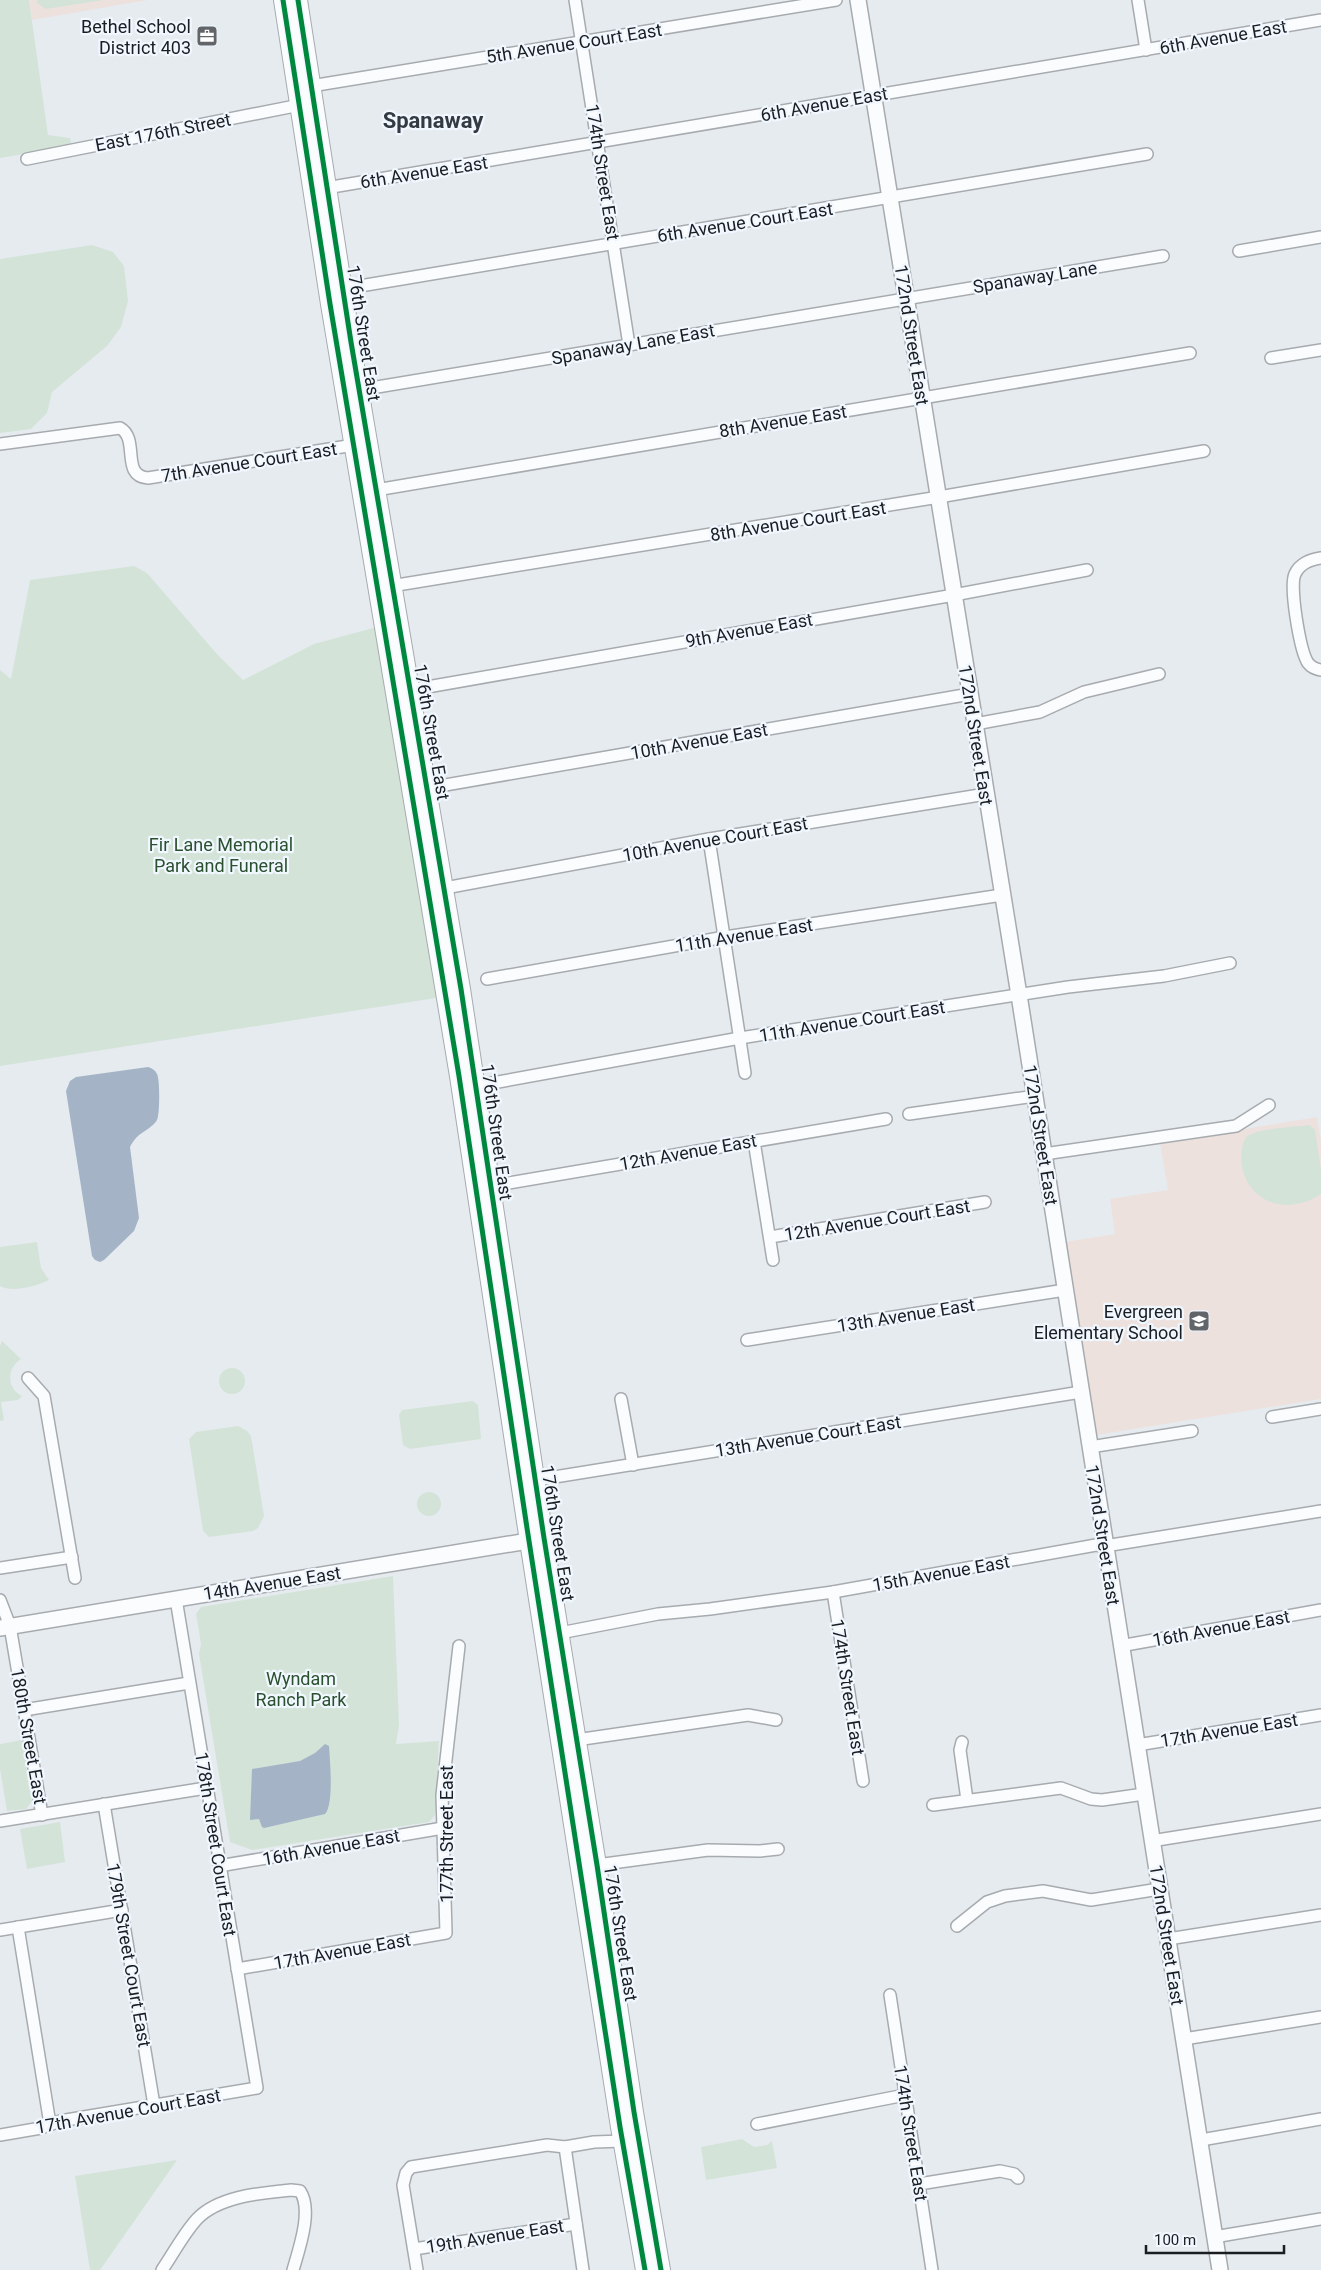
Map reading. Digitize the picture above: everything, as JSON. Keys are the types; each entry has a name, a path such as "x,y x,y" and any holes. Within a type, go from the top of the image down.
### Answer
{"main road":[{"name":"176th Street East","path":"283,0 328,294 351,422 448,1011 504,1372 536,1539 579,1809 607,2038 645,2270"},
{"name":"176th Street East","path":"298,0 342,289 391,586 445,888 476,1086 536,1480 536,1539 560,1632 576,1740 579,1809 597,1865 634,2112 662,2270"},
{"path":"300,105 307,110 318,181 326,188"},
{"path":"351,422 360,436 368,484 376,490"},
{"path":"367,522 376,531 385,580 391,586"},
{"path":"448,1011 458,1023 468,1079 476,1086"},
{"path":"504,1372 512,1386 528,1472 536,1480"},
{"path":"607,2038 618,2053 626,2103 634,2112"},
{"path":"623,2141 633,2148 641,2193 651,2212"}],"street":[{"name":"174th Street East","path":"575,0 629,345"},
{"name":"5th Avenue Court East","path":"311,86 836,0"},
{"name":"172nd Street East","path":"858,0 1019,995 1120,1646 1220,2270"},
{"path":"1138,0 1146,50"},
{"name":"6th Avenue East","path":"326,188 599,144 1321,20"},
{"name":"East 176th Street","path":"27,159 300,105"},
{"name":"6th Avenue Court East","path":"342,289 1147,154"},
{"path":"1239,251 1321,237"},
{"name":"Spanaway Lane","path":"906,298 1163,256"},
{"name":"Spanaway Lane East","path":"359,390 906,298"},
{"path":"1271,358 1321,350"},
{"name":"8th Avenue East","path":"376,490 1190,353"},
{"name":"7th Avenue Court East","path":"0,444 120,428 128,437 134,471 139,476 148,478 354,445"},
{"name":"8th Avenue Court East","path":"391,586 939,497 1204,451"},
{"path":"1321,558 1308,561 1300,567 1294,578 1293,590 1301,643 1309,664 1321,670"},
{"name":"9th Avenue East","path":"410,690 1087,570"},
{"path":"975,724 1040,712 1084,692 1159,674"},
{"name":"10th Avenue East","path":"428,788 970,694"},
{"name":"10th Avenue Court East","path":"445,888 709,839 986,794"},
{"path":"709,839 745,1073"},
{"name":"11th Avenue East","path":"487,979 725,937 1002,895"},
{"name":"11th Avenue Court East","path":"476,1086 740,1038 1019,995 1164,976 1230,963"},
{"path":"909,1114 1035,1096"},
{"path":"1044,1154 1236,1126 1269,1105"},
{"name":"12th Avenue East","path":"491,1186 886,1119"},
{"path":"754,1141 773,1260"},
{"name":"12th Avenue Court East","path":"770,1236 985,1202"},
{"name":"13th Avenue East","path":"747,1340 1065,1290"},
{"path":"28,1378 44,1396 75,1578"},
{"name":"13th Avenue Court East","path":"536,1480 1081,1392"},
{"path":"621,1399 633,1465"},
{"path":"1272,1417 1321,1409"},
{"path":"1090,1447 1192,1431"},
{"name":"15th Avenue East","path":"560,1632 658,1614 833,1592 1096,1545 1105,1546 1321,1511"},
{"name":"14th Avenue East","path":"5,1627 536,1539"},
{"path":"0,1568 72,1557"},
{"name":"174th Street East","path":"833,1592 862,1782"},
{"name":"178th Street Court East","path":"176,1598 257,2088"},
{"name":"180th Street East","path":"0,1600 24,1710 42,1815"},
{"name":"16th Avenue East","path":"1120,1646 1321,1610"},
{"name":"177th Street East","path":"446,1933 443,1778 459,1646"},
{"path":"24,1710 189,1683"},
{"path":"576,1740 748,1715 776,1720"},
{"name":"17th Avenue East","path":"1137,1745 1321,1715"},
{"path":"962,1742 960,1750 967,1800"},
{"path":"0,1822 206,1788"},
{"path":"933,1805 1061,1788 1091,1799 1102,1800 1144,1794"},
{"name":"179th Street Court East","path":"104,1804 154,2105"},
{"path":"1151,1842 1321,1814"},
{"name":"16th Avenue East","path":"219,1866 443,1828"},
{"path":"597,1865 708,1850 760,1851 778,1849"},
{"path":"957,1926 987,1902 1005,1896 1043,1891 1091,1900 1159,1889"},
{"path":"0,1930 122,1910"},
{"path":"1168,1939 1321,1915"},
{"path":"18,1926 50,2124"},
{"name":"17th Avenue East","path":"237,1969 446,1933"},
{"name":"174th Street East","path":"890,1996 932,2270"},
{"path":"1184,2039 1321,2017"},
{"name":"17th Avenue Court East","path":"0,2135 60,2121 257,2088"},
{"path":"757,2124 905,2095"},
{"path":"1200,2140 1321,2119"},
{"path":"417,2270 404,2185 406,2173 411,2167 547,2145 565,2147 594,2142 623,2141"},
{"path":"565,2147 583,2270"},
{"path":"919,2184 1000,2171 1014,2174 1018,2178"},
{"path":"162,2270 197,2219 214,2206 237,2198 281,2191 300,2191 303,2196 304,2225 294,2270"},
{"path":"1214,2237 1321,2219"},
{"name":"19th Avenue East","path":"414,2249 576,2224"}],"shaded area":[{"path":"29,0 148,0 32,20"},
{"name":"Evergreen Elementary School","path":"1317,1117 1321,1140 1321,1399 1096,1435 1065,1242 1115,1234 1110,1199 1168,1190 1160,1143"}],"green space":[{"path":"0,0 29,0 48,135 70,138 72,146 0,158"},
{"path":"37,0 103,0 46,9 37,3"},
{"path":"92,245 113,252 124,266 128,301 121,327 107,346 52,392 47,413 31,429 0,433 0,259"},
{"name":"Fir Lane Memorial Park and Funeral","path":"134,566 147,573 216,653 243,680 314,644 377,627 436,998 0,1066 0,670 11,679 30,580"},
{"path":"1309,1125 1315,1130 1321,1170 1321,1194 1306,1202 1289,1205 1268,1201 1259,1196 1246,1180 1243,1171 1242,1149 1246,1138 1251,1134 1264,1130"},
{"path":"37,1242 41,1268 49,1280 18,1289 0,1286 0,1247"},
{"path":"2,1341 21,1359 13,1367 10,1378 13,1388 22,1396 18,1400 1,1402 4,1420 0,1421 0,1346"},
{"path":"232,1368 241,1372 245,1381 241,1390 232,1394 223,1390 219,1381 223,1372"},
{"path":"473,1401 478,1405 481,1439 410,1449 403,1445 399,1415 402,1410"},
{"path":"238,1426 247,1431 251,1436 264,1516 258,1528 253,1531 209,1537 203,1531 189,1439 196,1432"},
{"path":"429,1492 434,1493 440,1499 440,1509 434,1515 429,1516 424,1515 418,1509 417,1504 418,1499 424,1493"},
{"name":"Wyndam Ranch Park","path":"393,1576 399,1725 396,1744 439,1741 435,1815 429,1822 252,1850 230,1842 199,1654 201,1644 196,1614 201,1607"},
{"path":"22,1740 32,1801 26,1809 7,1811 0,1769 0,1744"},
{"path":"60,1822 65,1862 27,1869 20,1829"},
{"path":"742,2139 754,2147 767,2145 772,2141 777,2168 706,2180 701,2147"},
{"path":"177,2160 100,2270 90,2270 75,2176"}],"water":[{"path":"148,1067 154,1070 158,1077 159,1105 157,1120 151,1127 140,1134 130,1147 139,1218 134,1231 100,1262 92,1256 66,1091 70,1081 76,1077"},
{"path":"325,1744 329,1746 331,1782 330,1801 325,1814 264,1828 259,1819 250,1820 252,1769 300,1761 315,1753"}],"cycle path":[{"path":"283,0 330,304 459,1076 620,2127 645,2270"},
{"path":"298,0 351,342 461,989 544,1538 597,1865 634,2112 661,2270"}],"place":[{"name":"Bethel School District 403","path":"207,36"},
{"name":"Evergreen Elementary School","path":"1199,1321"}],"district":[{"name":"Spanaway","path":"433,120"}]}
